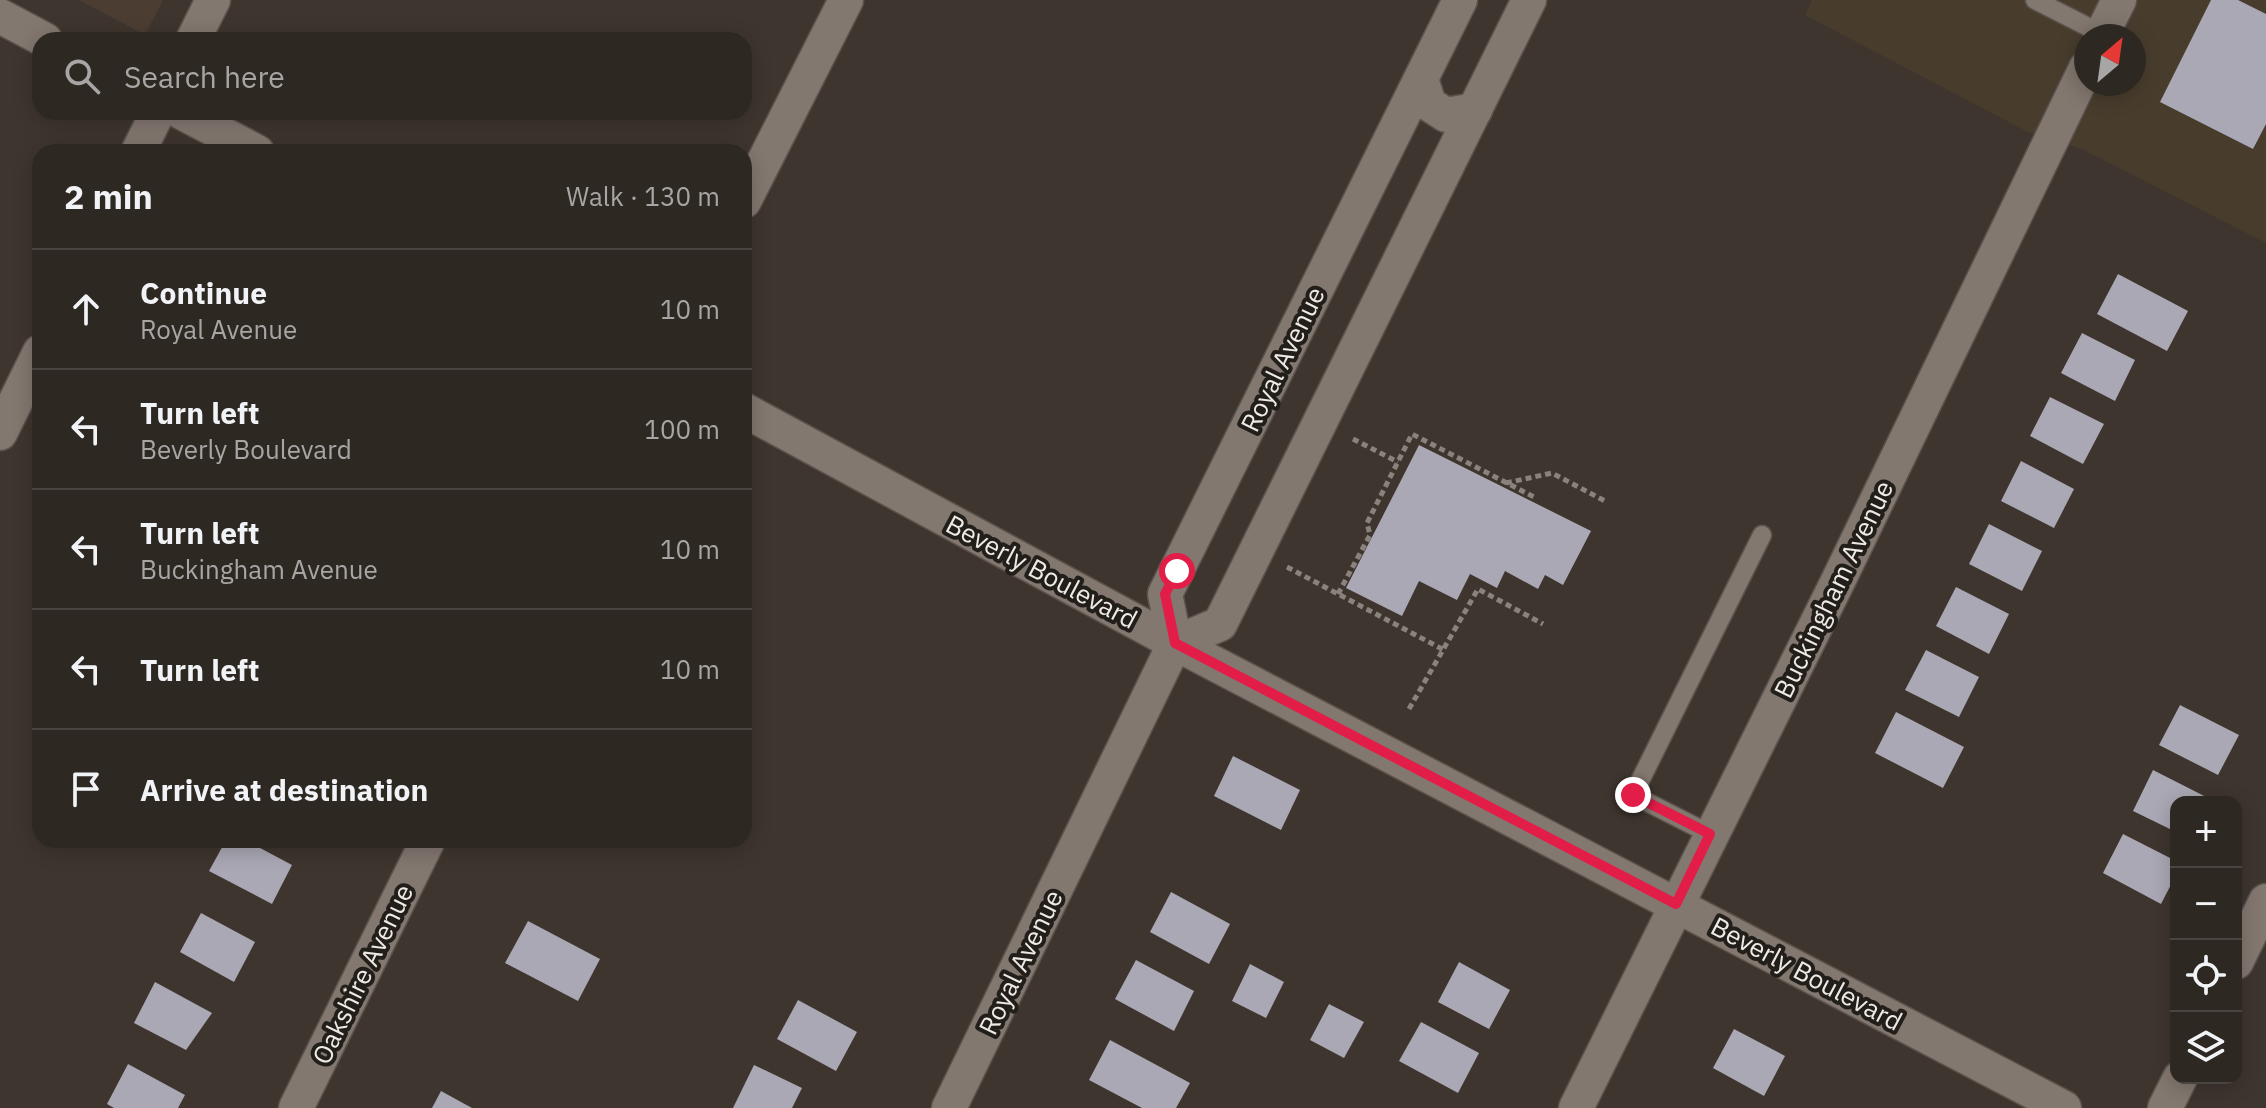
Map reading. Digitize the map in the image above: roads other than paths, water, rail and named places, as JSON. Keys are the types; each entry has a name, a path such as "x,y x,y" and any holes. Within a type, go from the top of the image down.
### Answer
{"street":[{"path":"197,32 213,0"},
{"path":"752,185 846,0"},
{"name":"Royal Avenue","path":"949,1108 1175,643 1165,594 1460,0"},
{"path":"1175,643 1220,624 1529,0"},
{"path":"2107,24 2119,0"},
{"path":"0,16 32,33"},
{"path":"1421,79 1429,104 1446,115 1475,110"},
{"name":"Buckingham Avenue","path":"1576,1108 2074,93"},
{"path":"142,144 154,120"},
{"path":"196,120 242,144"},
{"path":"0,433 32,368"},
{"name":"Beverly Boulevard","path":"752,414 1175,643 2064,1108"},
{"name":"Oakshire Avenue","path":"296,1108 424,848"},
{"path":"2242,950 2266,901"},
{"path":"2165,1108 2177,1084"}],"lane":[{"path":"2035,0 2081,24"},
{"path":"1710,834 1633,795 1762,535"}]}
